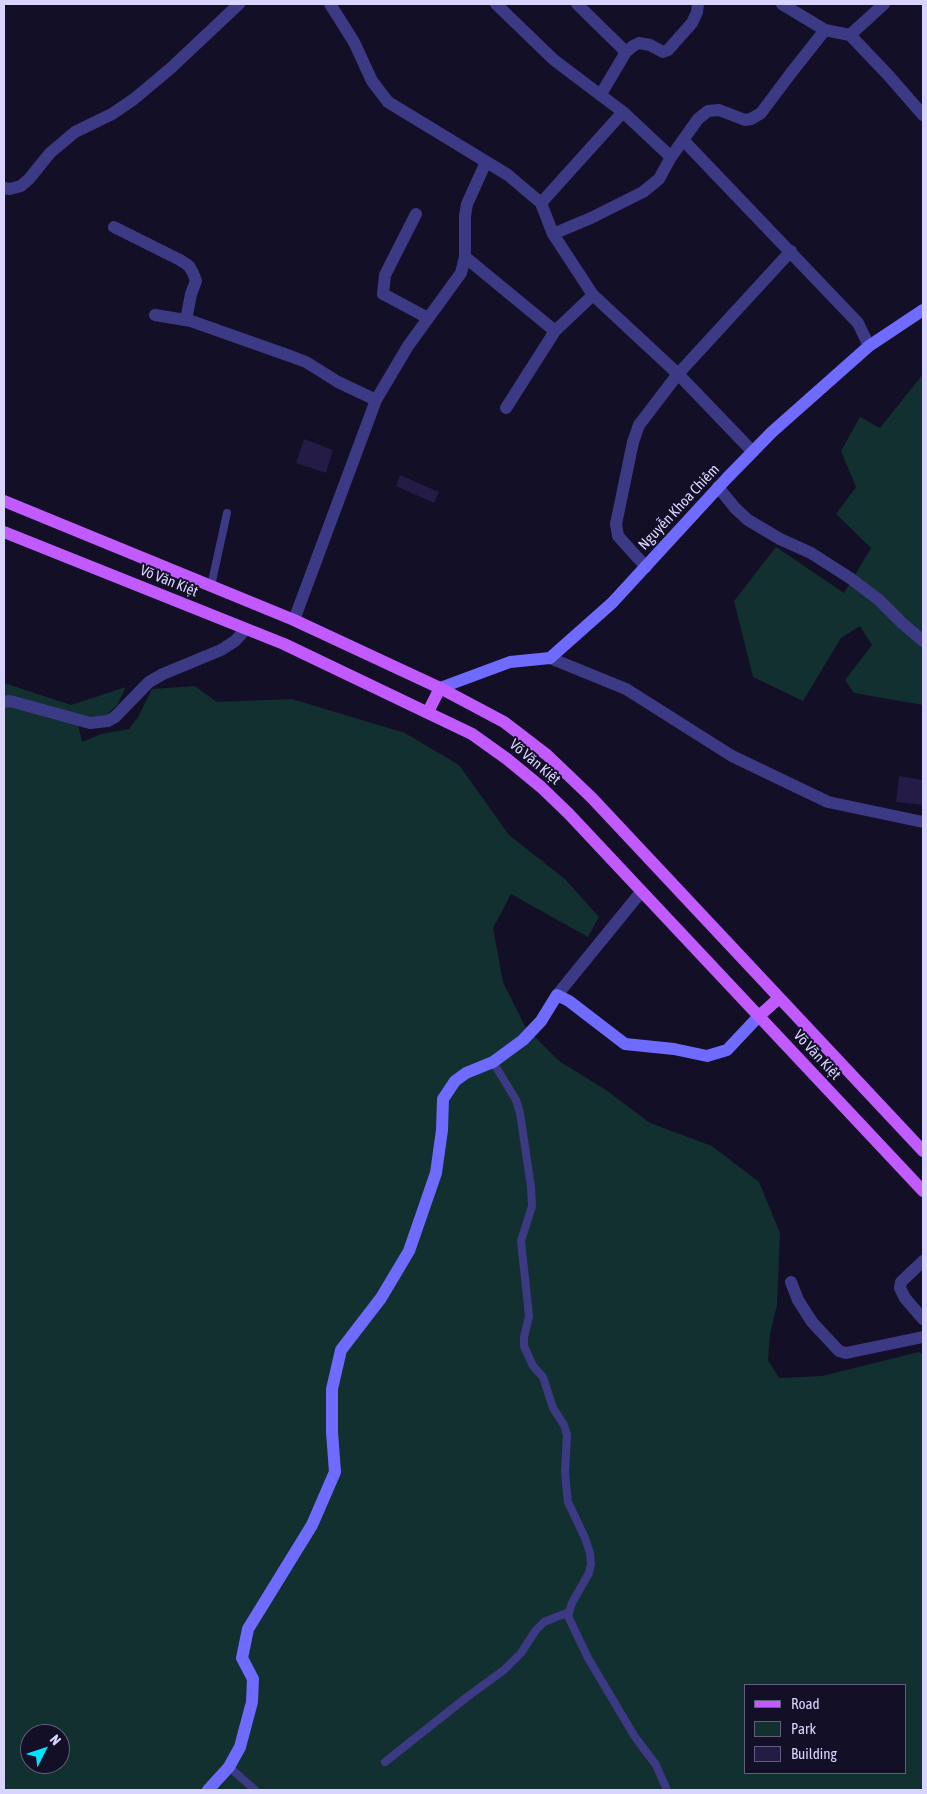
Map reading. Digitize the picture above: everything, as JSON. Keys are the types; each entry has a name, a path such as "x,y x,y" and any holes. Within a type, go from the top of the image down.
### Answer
{"main road":[{"name":"Võ Văn Kiệt","path":"4,502 294,620 440,688 504,722 547,755 592,798 923,1151"},
{"name":"Võ Văn Kiệt","path":"4,532 284,644 472,734 507,759 541,787 569,814 923,1191"},
{"path":"428,712 440,688"},
{"path":"759,1016 779,998"}],"street":[{"path":"4,188 10,189 21,186 30,179 50,153 75,132 112,114 134,99 171,68 239,4"},
{"path":"330,4 354,42 372,81 388,102 508,175 541,204 553,234 592,295 678,374 753,452"},
{"path":"496,4 554,60 623,112 671,157"},
{"path":"577,4 626,52"},
{"path":"600,94 626,52 639,43 650,45 662,52 668,50 692,23 698,4"},
{"path":"782,4 825,30 850,36 923,115"},
{"path":"850,36 884,4"},
{"path":"553,234 591,218 643,192 659,179 671,157 698,119 708,111 719,110 745,120 762,113 791,72 825,30"},
{"path":"541,204 623,112"},
{"path":"684,141 858,323 870,346"},
{"path":"294,620 376,400 408,346 460,273 465,257 465,216 468,204 486,162"},
{"path":"416,214 385,275 383,294 428,318"},
{"path":"114,227 189,266 196,281 191,294 186,320"},
{"path":"646,567 618,536 616,524 636,434 644,417 678,374 791,251"},
{"path":"465,257 555,331"},
{"path":"506,408 555,331 592,295"},
{"name":"Nguyễn Khoa Chiêm","path":"550,658 612,603 718,487 772,432 870,346 923,310"},
{"path":"155,315 186,320 306,362 338,382 376,400"},
{"path":"718,487 735,508 748,520 780,539 811,553 850,578 879,600 923,641"},
{"path":"4,702 10,701 90,723 108,721 115,717 149,682 163,674 221,650 246,629"},
{"path":"440,688 510,662 550,658 626,689 732,756 828,802 923,822"},
{"path":"208,1790 229,1767 240,1747 252,1702 252,1679 242,1658 248,1629 312,1525 335,1472 332,1432 332,1389 341,1350 381,1298 409,1251 436,1173 442,1130 443,1099 455,1081 466,1073 493,1062 529,1034 541,1021 557,995 641,892"},
{"path":"557,995 569,1001 625,1044 674,1049 707,1056 727,1050 759,1016"},
{"path":"923,1261 901,1282 900,1288 905,1298 923,1319"},
{"path":"791,1282 798,1300 812,1322 839,1351 846,1353 923,1337"}],"lane":[{"path":"211,586 227,513"},
{"path":"493,1062 516,1100 520,1113 531,1187 532,1206 521,1241 529,1316 524,1346 533,1366 543,1376 553,1408 564,1425 566,1434 565,1472 568,1502 590,1553 591,1564 589,1573 572,1603 568,1616 588,1658 635,1737 656,1765 667,1790"},
{"path":"385,1762 504,1670 521,1652 544,1622 569,1612"},
{"path":"229,1767 255,1790"}],"green space":[{"path":"923,374 923,705 854,693 845,680 872,645 860,626 841,638 803,701 753,677 734,601 776,547 844,593 871,548 836,514 856,487 841,451 860,417 880,428"},
{"path":"4,683 71,705 126,687 117,705 97,724 78,724 82,742 101,734 129,729 138,717 152,689 195,686 217,702 292,699 405,733 459,765 509,835 565,879 599,917 588,937 511,894 493,928 503,982 526,1028 559,1061 606,1090 650,1123 712,1146 759,1182 780,1233 777,1305 770,1334 768,1360 779,1378 822,1376 919,1352 923,1354 923,1790 4,1790"}],"building":[{"path":"304,439 333,450 326,473 296,463"},
{"path":"400,475 439,492 434,503 396,486"},
{"path":"899,776 923,780 923,805 896,802"}]}
